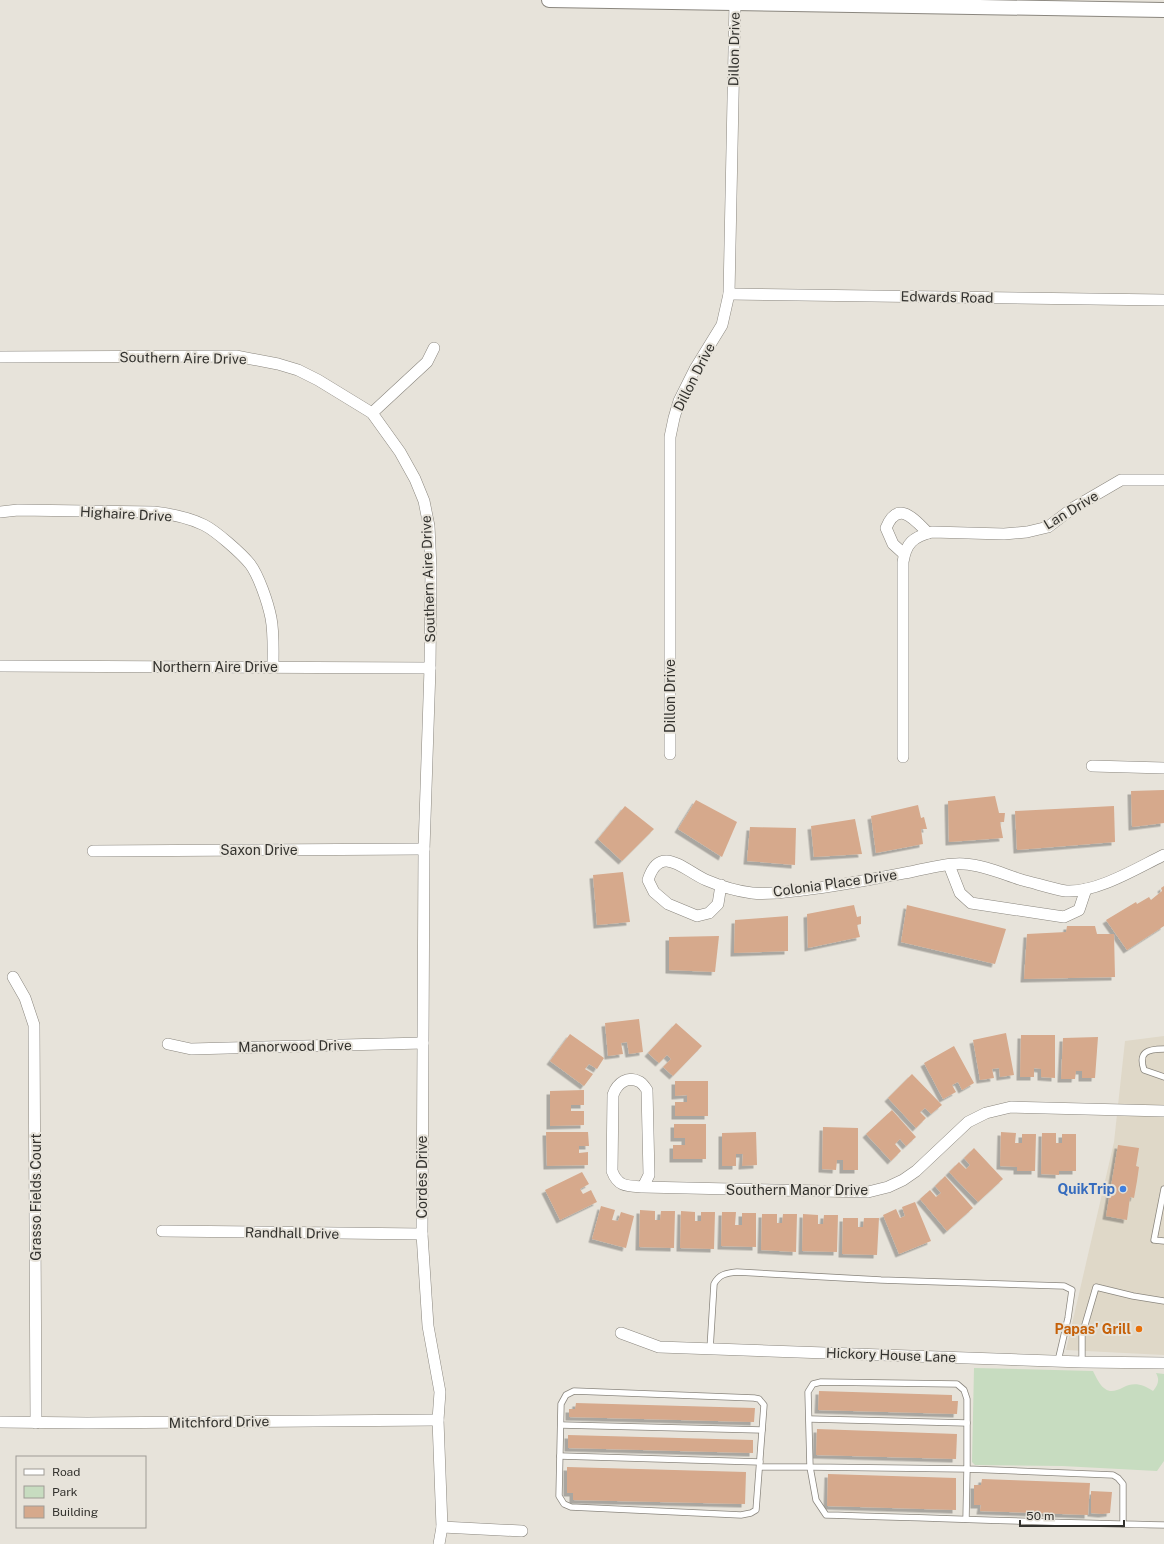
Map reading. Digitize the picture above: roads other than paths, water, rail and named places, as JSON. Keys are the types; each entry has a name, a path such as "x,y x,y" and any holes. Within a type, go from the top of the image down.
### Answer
{"street":[{"path":"549,0 1132,5 1158,8"},
{"name":"Dillon Drive","path":"670,754 670,437 679,401 695,369 722,325 729,294 735,2"},
{"name":"Edwards Road","path":"729,294 1164,300"},
{"path":"372,413 427,362 434,348"},
{"name":"Southern Aire Drive","path":"0,357 236,356 278,364 298,370 318,380 372,413 400,452 415,479 424,501 429,526 431,568 430,668 426,809"},
{"name":"Lan Drive","path":"904,554 910,542 921,535 928,533 1004,534 1027,532 1048,527 1073,508 1121,480 1164,480"},
{"name":"Highaire Drive","path":"0,512 18,510 154,512 172,514 204,525 219,535 250,564 257,576 271,616 273,632 273,667"},
{"path":"903,758 904,554 893,544 886,528 890,519 898,513 907,513 928,533"},
{"name":"Northern Aire Drive","path":"0,666 430,668"},
{"path":"1092,766 1164,768"},
{"name":"Cordes Drive","path":"426,809 424,849 422,1234 428,1326 440,1392 438,1420 442,1527 439,1544"},
{"name":"Saxon Drive","path":"93,851 424,849"},
{"name":"Colonia Place Drive","path":"721,885 718,904 709,913 697,916 668,904 654,892 648,880 652,869 661,862 671,862 683,866 704,880 721,885 730,889 753,893 782,893 949,865 963,864 990,869 1022,880 1066,891 1086,889 1129,873 1164,855"},
{"path":"949,865 960,893 971,902 1064,917 1079,910 1086,889"},
{"name":"Grasso Fields Court","path":"13,977 25,998 34,1026 36,1423"},
{"name":"Manorwood Drive","path":"168,1044 191,1049 423,1043"},
{"name":"Southern Manor Drive","path":"643,1187 649,1175 647,1090 640,1082 631,1080 623,1081 616,1087 613,1095 612,1171 620,1184 643,1187 868,1192 888,1187 903,1180 916,1171 968,1122 986,1113 1011,1107 1164,1111"},
{"name":"Randhall Drive","path":"162,1231 422,1234"},
{"name":"Hickory House Lane","path":"621,1333 658,1347 1082,1362 1164,1363"},
{"name":"Mitchford Drive","path":"0,1422 95,1423 438,1420"},
{"path":"442,1527 522,1531"}],"lane":[{"path":"1164,1049 1149,1050 1143,1055 1141,1062 1144,1070 1164,1077"},
{"path":"1164,1189 1154,1240 1164,1241"},
{"path":"710,1349 714,1284 723,1274 738,1272 881,1280 1064,1286 1072,1290 1068,1318 1058,1361"},
{"path":"1082,1362 1082,1335 1096,1287 1133,1296 1164,1301"},
{"path":"966,1519 967,1399 964,1390 957,1384 821,1382 813,1384 808,1392 810,1418 810,1467 816,1500 826,1515 1164,1525"},
{"path":"574,1391 754,1398 759,1400 764,1405 756,1510 752,1513 741,1515 571,1507 564,1504 559,1496 561,1425 562,1404 566,1395 574,1391"},
{"path":"810,1418 967,1423"},
{"path":"561,1425 762,1430"},
{"path":"560,1456 810,1467 1114,1475 1123,1484 1123,1524"}],"place":[{"name":"QuikTrip","path":"1123,1189"},
{"name":"Papas' Grill","path":"1139,1329"}]}
